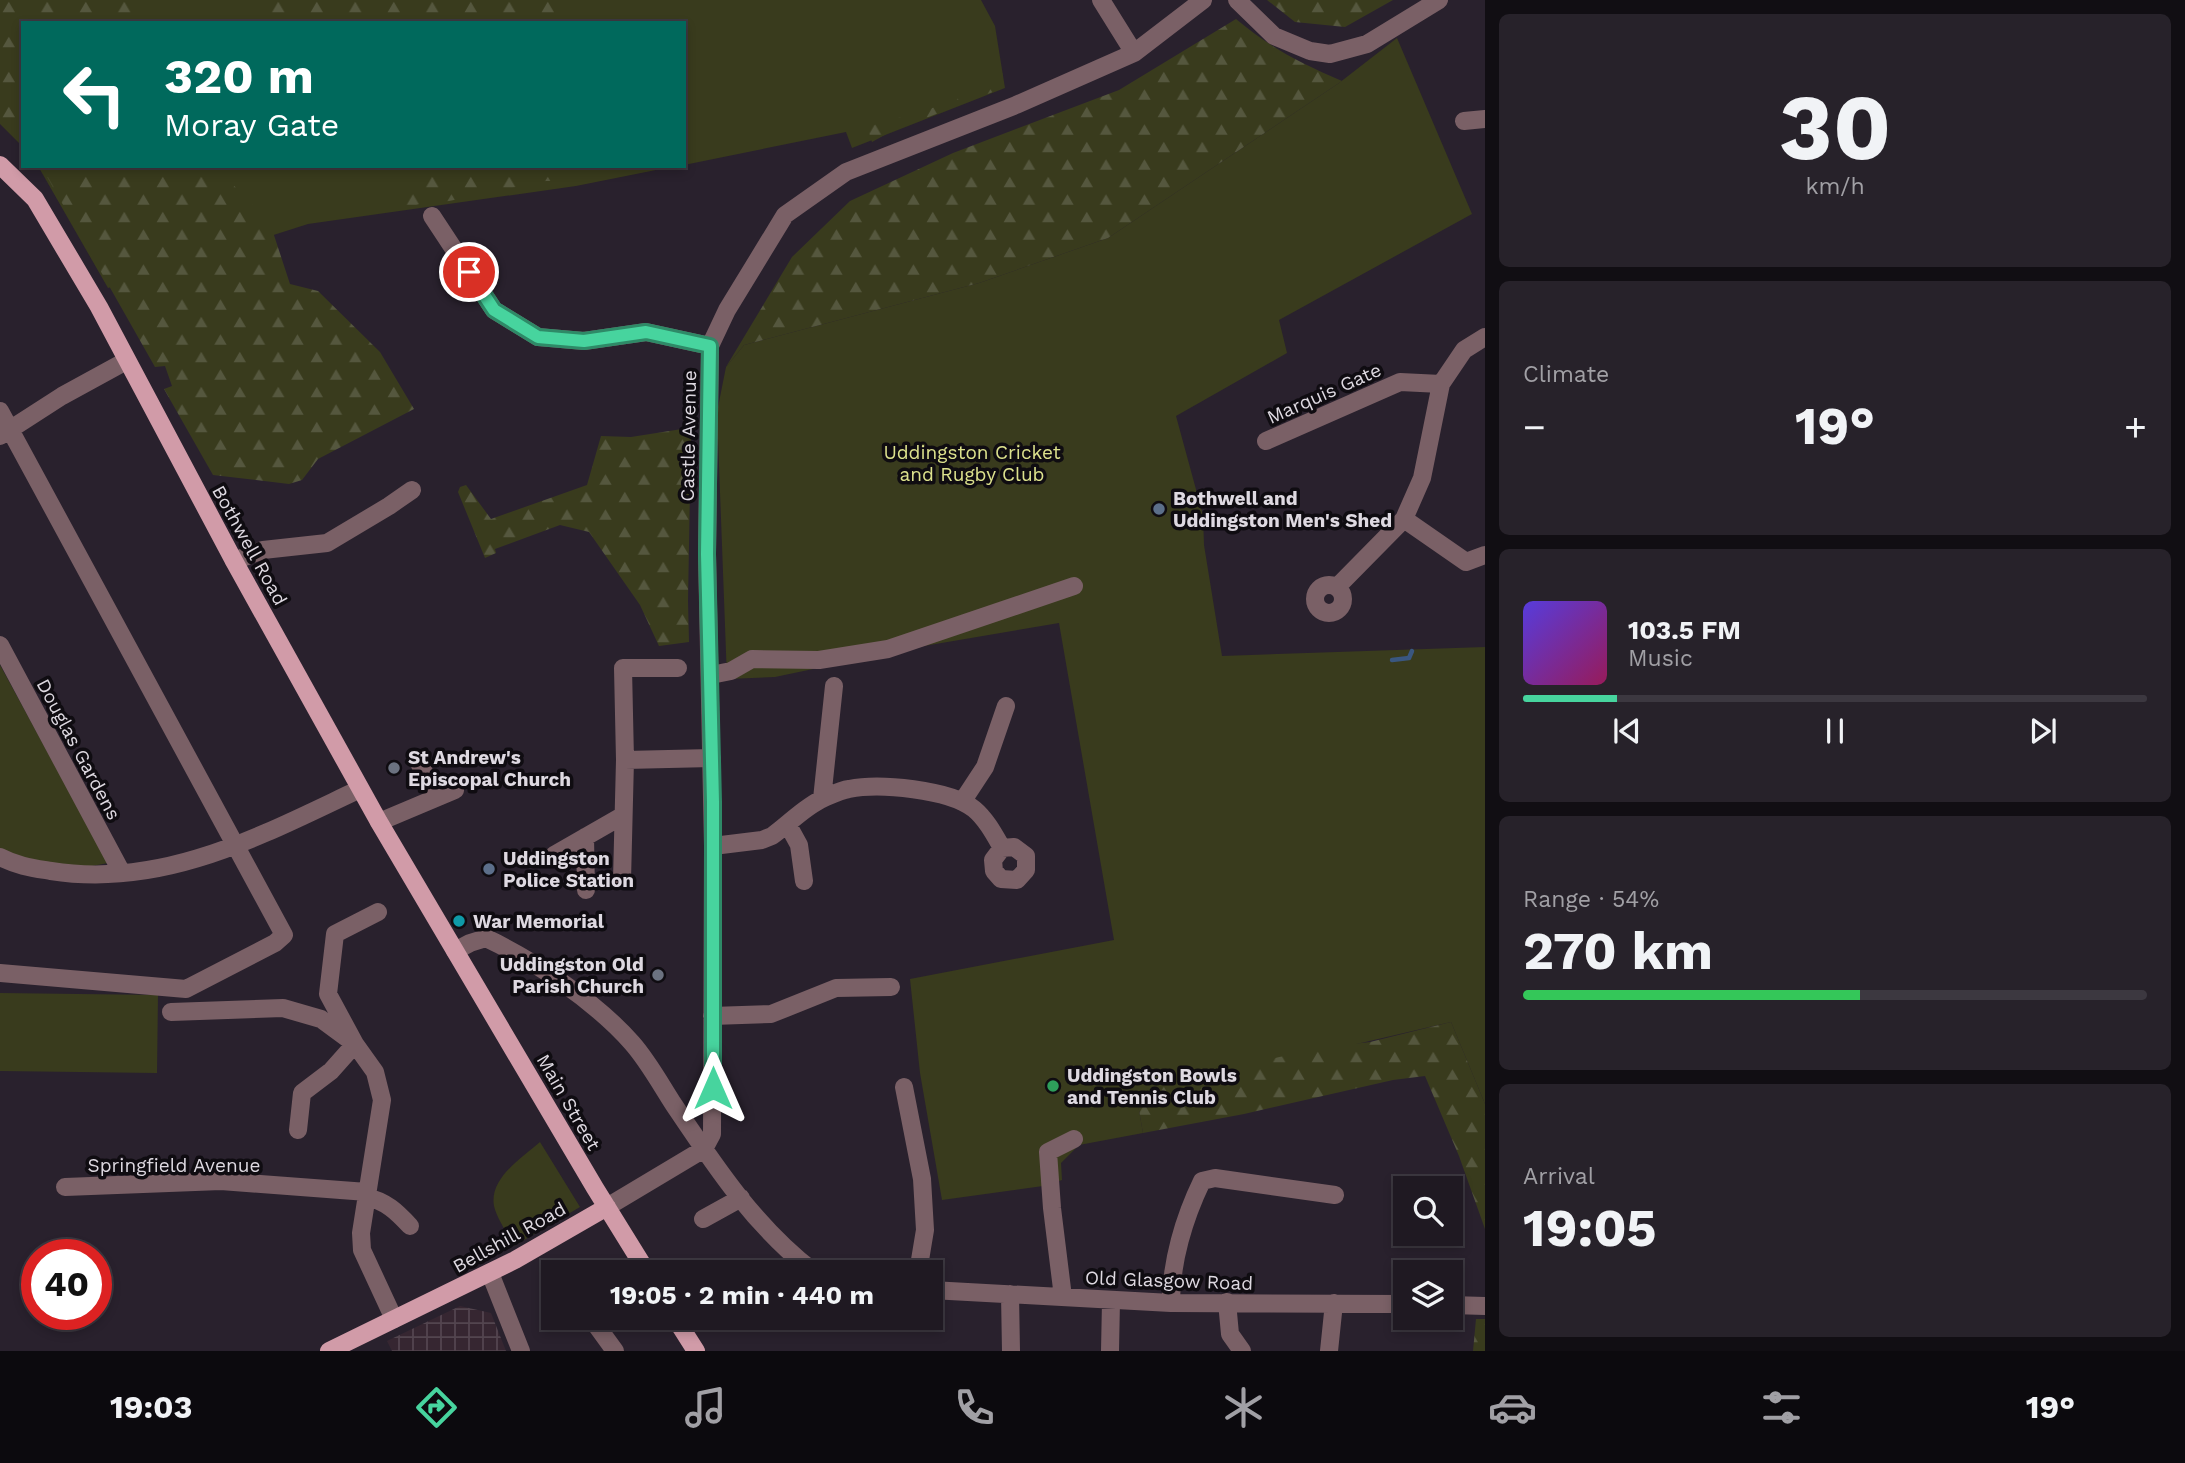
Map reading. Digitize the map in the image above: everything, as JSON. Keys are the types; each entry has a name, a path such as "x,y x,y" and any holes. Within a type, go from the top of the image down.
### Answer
{"main road":[{"name":"Bothwell Road","path":"0,165 35,199 99,307 234,561 360,789 455,951"},
{"name":"Main Street","path":"455,951 640,1260"},
{"name":"Bellshill Road","path":"329,1351 490,1273 607,1207"},
{"path":"683,1330 696,1351"}],"street":[{"path":"1101,0 1134,53"},
{"name":"Castle Avenue","path":"704,1149 712,1134 713,1112 713,846 707,554 710,346 727,310 785,215 846,172 1026,101 1134,53 1203,0"},
{"path":"1237,0 1274,36 1310,51 1330,54 1367,44 1438,0"},
{"path":"1464,121 1485,119"},
{"path":"432,216 494,310 538,337 584,341 646,332 710,346"},
{"path":"1337,587 1404,519 1422,478 1441,384 1464,350 1485,337"},
{"path":"4,433 62,396 126,361"},
{"name":"Marquis Gate","path":"1266,441 1400,382 1441,384"},
{"path":"0,411 4,433 284,935 275,943 196,986 181,989 0,973"},
{"path":"234,561 263,550 327,543 412,490"},
{"path":"1404,519 1466,562 1485,555"},
{"path":"711,675 731,671 751,660 819,660 888,649 1074,586"},
{"name":"Douglas Gardens","path":"0,645 122,873"},
{"path":"622,880 625,760 623,668 678,668"},
{"path":"822,799 834,686"},
{"path":"962,802 985,767 1006,706"},
{"path":"625,760 712,758"},
{"path":"379,822 446,793 421,765"},
{"path":"713,846 762,840 788,825 822,799 848,789 892,787 921,789 973,808 1002,848"},
{"path":"0,858 15,865 74,874 122,873 172,867 236,847 360,789"},
{"path":"554,855 622,816"},
{"path":"788,825 799,845 804,881"},
{"path":"585,837 586,890"},
{"path":"378,912 335,934 328,994 355,1044 375,1072 382,1100 361,1233 362,1250 394,1319"},
{"path":"455,951 485,938 512,951 594,1006 633,1044 704,1149 761,1226 800,1260"},
{"path":"712,1016 771,1014 836,988 890,982 894,1006"},
{"path":"171,1012 283,1008 321,1019 355,1044"},
{"path":"298,1130 302,1093 331,1071 355,1044"},
{"path":"904,1087 922,1179 925,1230 920,1260"},
{"path":"680,1113 713,1112"},
{"path":"1063,1297 1048,1152 1074,1139"},
{"name":"Bellshill Road","path":"607,1207 704,1149"},
{"path":"1171,1303 1171,1279 1192,1202 1202,1181 1214,1178 1335,1195"},
{"name":"Springfield Avenue","path":"65,1187 221,1181 367,1194"},
{"path":"367,1194 390,1206 410,1226"},
{"path":"703,1219 741,1198"},
{"path":"490,1273 521,1351"},
{"name":"Old Glasgow Road","path":"943,1291 1171,1303 1393,1304"},
{"path":"1010,1294 1011,1351"},
{"path":"1110,1351 1111,1301"},
{"path":"1227,1302 1230,1335 1242,1351"},
{"path":"1329,1351 1334,1303"},
{"path":"1463,1305 1485,1306"},
{"path":"600,1330 615,1351"}],"shaded area":[{"path":"460,1306 491,1313 506,1351 392,1351 387,1341"}],"green space":[{"path":"0,0 981,0 995,26 1005,88 852,148 846,132 686,165 686,21 21,21 21,145 0,124"},
{"path":"0,0 129,0 134,21 21,21 21,141 0,119"},
{"path":"258,0 565,0 562,12 547,21 274,21"},
{"path":"1267,0 1393,0 1345,27 1295,22"},
{"path":"1236,19 1287,54 1342,81 1108,238 979,283 744,345 726,367 792,257 850,201 953,153 1119,90"},
{"name":"Uddingston Cricket and Rugby Club","path":"1397,38 1472,214 1279,320 1287,353 1176,416 1203,515 1204,545 1222,656 1485,647 1485,1104 1451,1022 1186,1084 1136,1093 1143,1133 1079,1145 1061,1163 1062,1180 1043,1186 942,1200 920,1073 910,979 1114,940 1059,623 918,647 775,677 727,679 717,412 726,367 744,345 979,283 1108,238 1339,83"},
{"path":"999,62 1003,88 890,132 872,142 867,127 956,101 984,82"},
{"path":"39,168 666,168 576,186 308,224 108,288"},
{"path":"42,168 217,168 270,223 290,284 318,291 380,352 414,409 318,459 302,480 289,484 213,475 164,389 172,386 165,366 155,367"},
{"path":"451,168 511,168 513,171 532,168 578,168 578,172 565,181 546,181 449,201 423,203 399,210 397,194 430,174"},
{"path":"692,379 689,642 659,646 640,605 589,532 560,525 495,549 496,553 485,558 458,492 460,487 466,485 491,519 587,485 601,436 631,437 682,429"},
{"path":"0,665 108,863 76,869 17,858 0,850"},
{"path":"0,993 158,995 157,1073 0,1071"},
{"path":"1451,1022 1485,1104 1485,1229 1459,1156 1425,1076 1393,1080 1244,1114 1143,1133 1136,1093 1275,1058 1320,1048 1370,1042"},
{"path":"540,1142 580,1207 514,1246 495,1211 494,1196 508,1170"},
{"path":"1476,1319 1485,1319 1485,1351 1473,1351"}],"waterway":[{"path":"1392,660 1409,658 1412,651"}],"place":[{"name":"Bothwell and Uddingston Men's Shed","path":"1159,509"},
{"name":"St Andrew's Episcopal Church","path":"394,768"},
{"name":"Uddingston Police Station","path":"489,869"},
{"name":"War Memorial","path":"459,921"},
{"name":"Uddingston Old Parish Church","path":"658,975"},
{"name":"Uddingston Bowls and Tennis Club","path":"1053,1086"}],"route":[{"path":"469,272 494,310 538,337 584,341 646,332 710,346 707,554 713,802 713,1088"}]}
